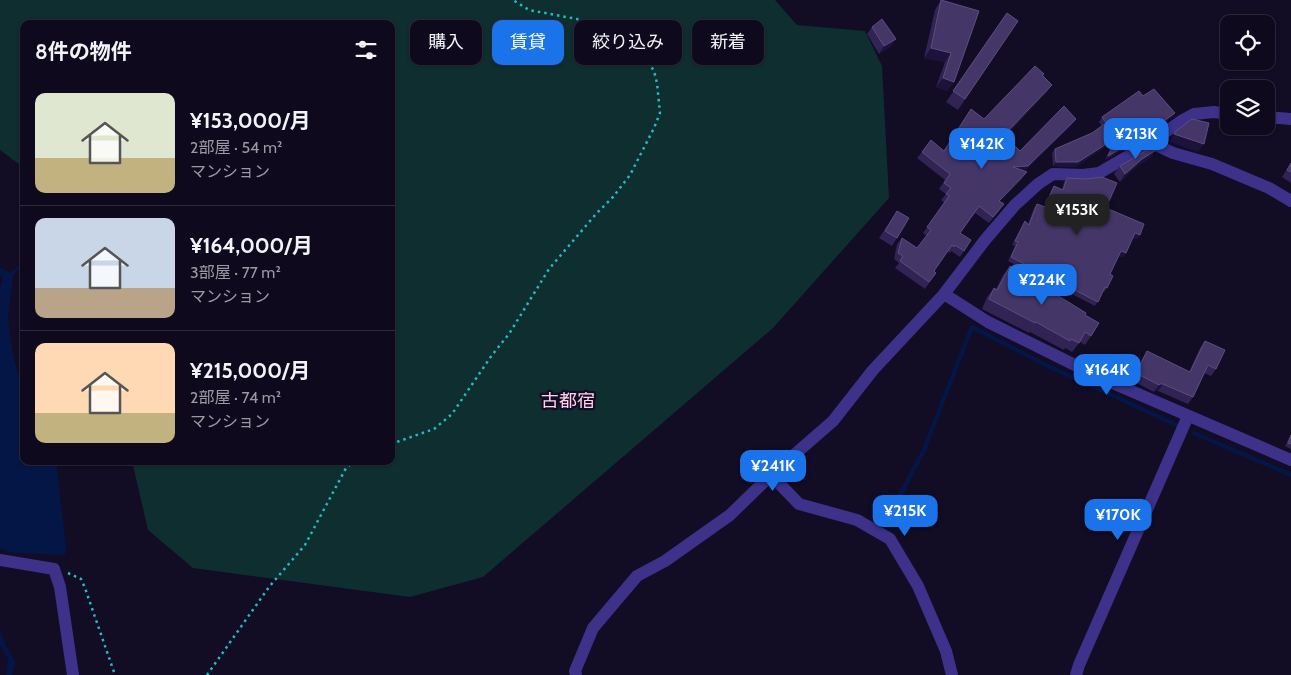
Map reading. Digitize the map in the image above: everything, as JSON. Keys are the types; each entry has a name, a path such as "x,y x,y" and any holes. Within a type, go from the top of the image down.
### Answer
{"street":[{"path":"576,675 575,671 592,628 638,576 665,561 730,515 770,475 833,421 873,370 944,294 984,240 1038,184 1053,174 1083,175 1099,172 1150,142 1181,120 1194,114 1220,113"},
{"path":"1275,118 1291,119"},
{"path":"1150,142 1173,153 1212,164 1269,188 1291,201"},
{"path":"944,294 988,322 1101,378 1291,460"},
{"path":"1076,675 1188,416"},
{"path":"770,475 799,504 857,520 890,539 918,586 946,651 952,675"},
{"path":"0,560 54,570 60,587 73,675"}],"path":[{"path":"395,443 434,429 452,414 492,355 509,334 549,269 596,214 614,197 630,175 660,113 657,83 654,71 647,60 617,39 577,19 529,10 513,0"},
{"path":"206,675 269,587 305,545 346,468 350,465"},
{"path":"54,570 72,574 81,579 115,675"}],"green space":[{"path":"0,0 775,0 797,25 865,31 882,66 889,198 773,328 483,577 410,597 193,568 148,530 133,465 395,465 395,20 20,20 20,165 0,150"}],"water":[{"path":"20,265 13,276 8,317 12,350 20,382 20,465 56,465 66,547 65,555 15,553 0,549 0,289 3,279 0,275 0,267 10,273"},
{"path":"0,630 6,646 15,661 12,675 6,675 8,659 0,645"}],"building":[{"path":"941,0 979,11 954,82 943,78 951,53 931,48"},
{"path":"1007,13 1018,21 965,99 953,91"},
{"path":"882,19 896,39 884,46 872,27"},
{"path":"1035,66 1052,85 1004,135 1020,151 1064,106 1076,119 1028,166 1013,167 1027,172 999,201 1004,204 993,217 979,206 960,233 971,240 964,251 952,245 934,271 936,273 929,282 900,261 903,256 898,253 902,238 917,248 931,230 927,227 949,196 946,194 951,188 944,183 950,174 922,152 931,140 944,151 971,109 984,119"},
{"path":"1154,89 1175,113 1151,130 1134,122 1143,136 1108,156 1117,137 1078,162 1056,162 1055,149 1092,133 1106,123 1102,117 1139,91 1143,96"},
{"path":"1192,119 1209,123 1204,144 1174,134"},
{"path":"1154,146 1156,150 1125,174 1120,166"},
{"path":"1291,163 1291,172 1287,170"},
{"path":"1102,177 1117,183 1106,208 1144,224 1140,235 1135,233 1126,253 1121,251 1110,274 1113,276 1098,302 1011,257 1018,242 1015,241 1025,221 1029,225 1037,204 1045,207 1054,186 1063,190 1067,178 1086,179"},
{"path":"897,211 909,218 897,238 885,231"},
{"path":"1010,266 1099,323 1091,336 1085,332 1079,343 1071,339 1070,341 989,299 994,288 997,290"},
{"path":"1205,341 1225,350 1216,369 1208,365 1193,397 1163,384 1159,385 1136,373 1147,351 1190,372"}],"waterway":[{"path":"872,523 892,510 923,452 972,327 1050,367 1179,426"},
{"path":"1194,433 1291,475"}],"district":[{"name":"古都宿","path":"568,401"}]}
